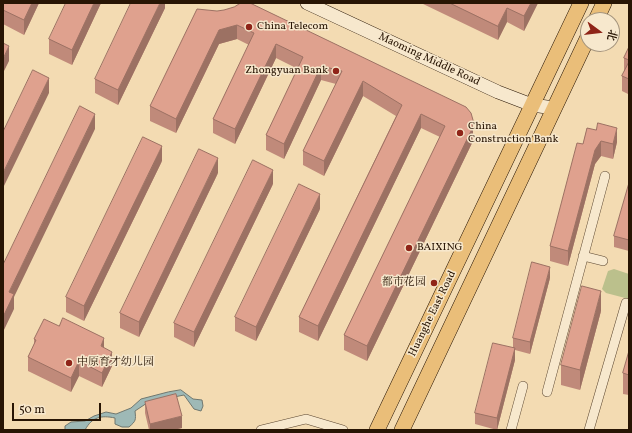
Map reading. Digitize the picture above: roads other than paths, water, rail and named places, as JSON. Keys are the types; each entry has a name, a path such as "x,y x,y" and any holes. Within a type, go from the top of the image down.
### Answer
{"main road":[{"name":"Huanghe East Road","path":"377,430 581,3"},
{"name":"Huanghe East Road","path":"402,430 581,52"}],"street":[{"name":"Maoming Middle Road","path":"307,3 498,92 532,105 554,108"},
{"path":"547,392 605,176"},
{"path":"583,256 603,261"},
{"path":"589,430 626,303"},
{"path":"511,430 523,386"},
{"path":"261,430 306,418 343,430"}],"water":[{"path":"181,390 193,399 202,400 203,406 201,411 194,409 184,395 147,403 135,411 135,420 129,427 122,427 115,424 115,418 101,417 91,422 85,430 65,430 65,426 71,422 85,421 106,412 116,414 131,408 141,399"}],"place":[{"name":"China Telecom","path":"249,27"},
{"name":"Zhongyuan Bank","path":"336,71"},
{"name":"China Construction Bank","path":"460,133"},
{"name":"BAIXING","path":"409,248"},
{"name":"都市花园","path":"434,283"},
{"name":"中原育才幼儿园","path":"69,363"}]}
